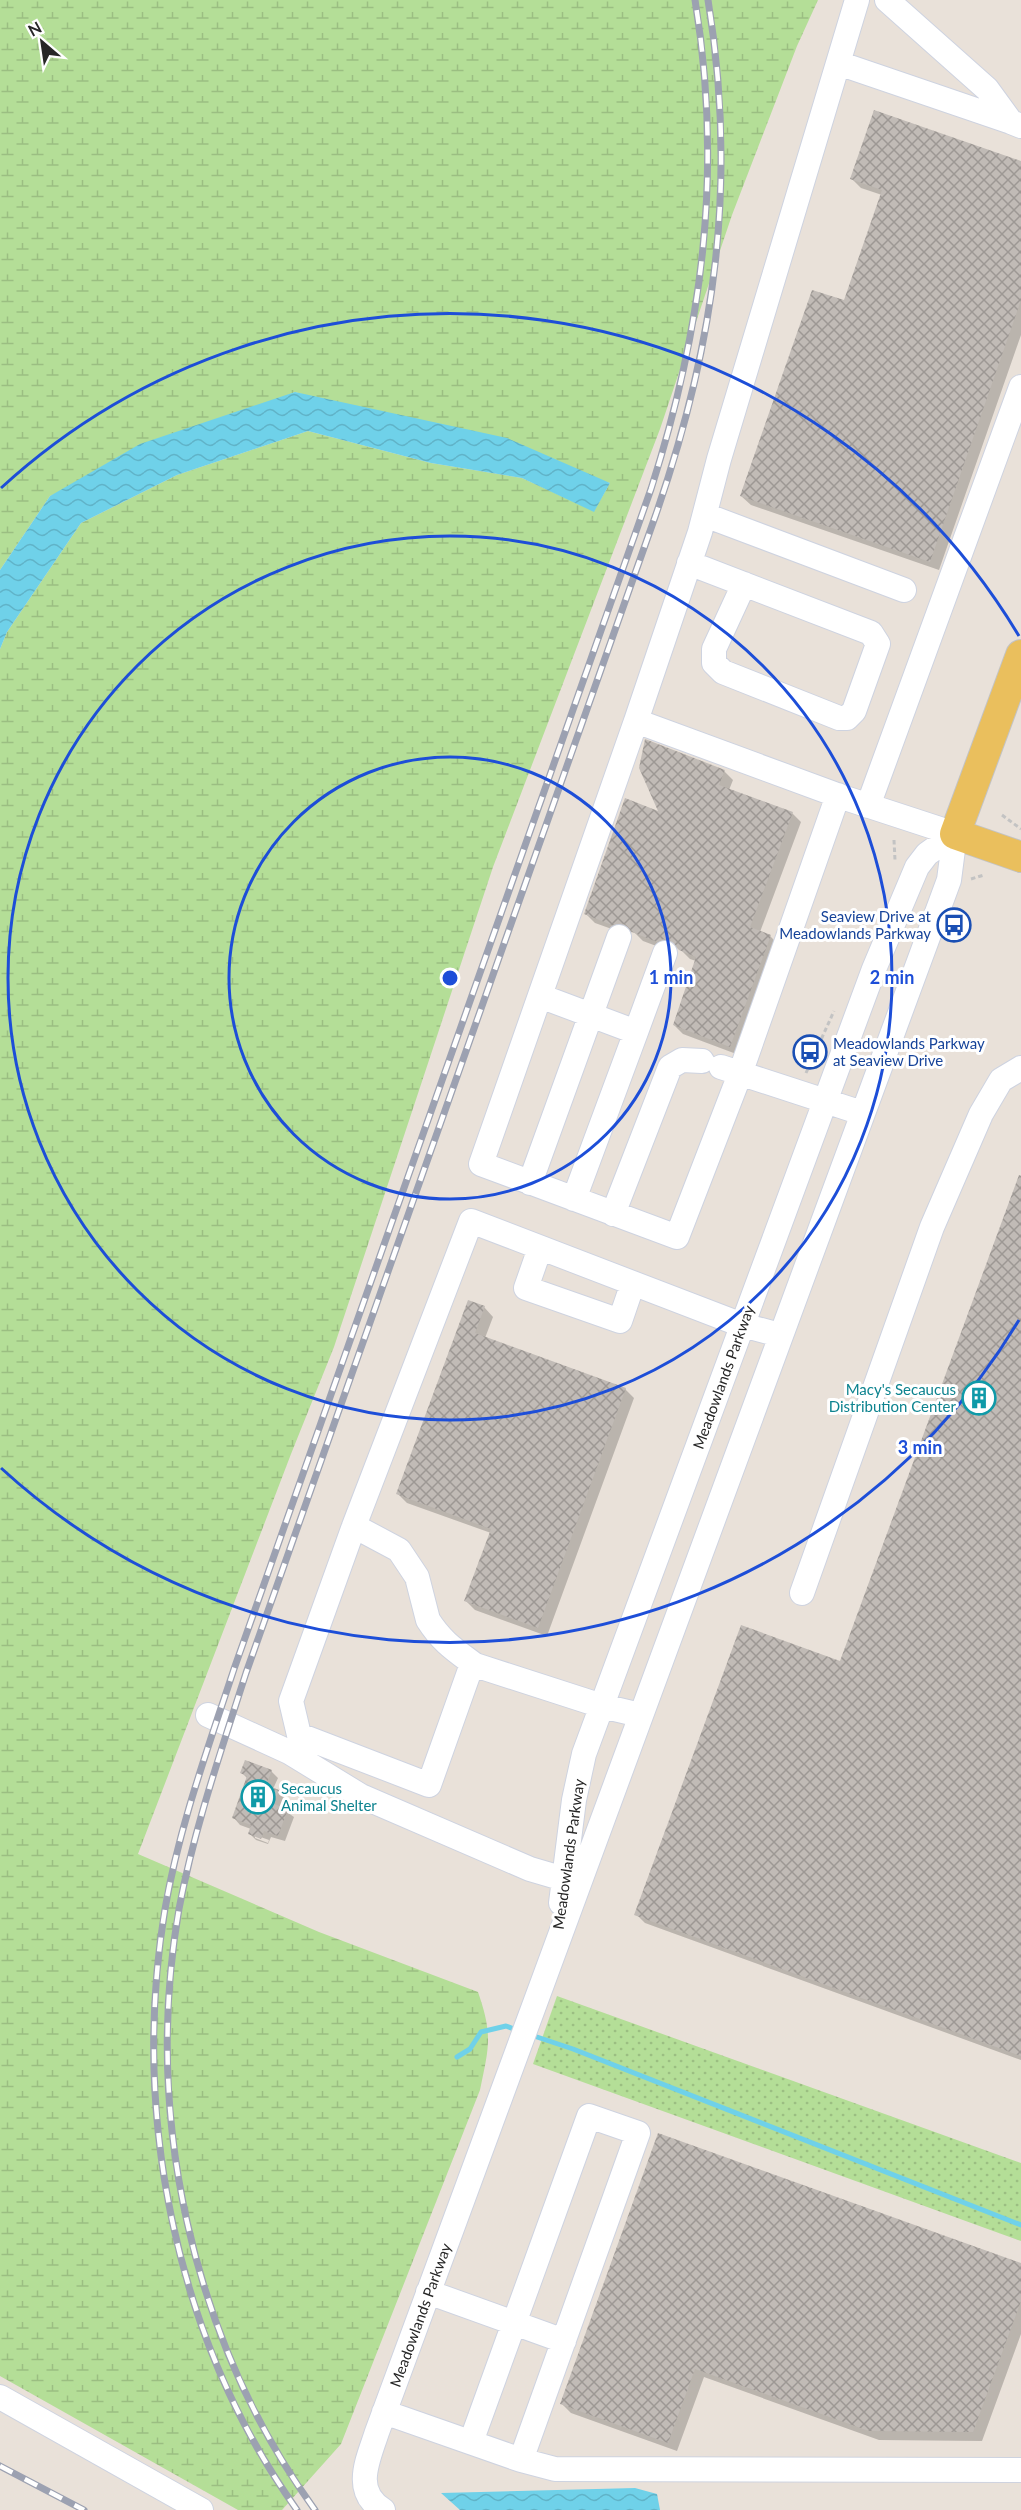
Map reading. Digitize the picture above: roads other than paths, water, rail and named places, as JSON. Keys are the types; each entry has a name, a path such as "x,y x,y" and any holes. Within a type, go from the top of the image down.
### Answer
{"main road":[{"name":"Meadowlands Parkway","path":"955,834 1021,655"},
{"path":"955,834 1021,857"}],"street":[{"path":"838,795 721,1067 676,1237 481,1164 690,563 857,0"},
{"path":"887,0 987,89 1016,124"},
{"path":"838,63 1016,124"},
{"path":"868,806 1021,387"},
{"path":"705,515 904,590"},
{"path":"690,563 871,633 878,644 854,711 847,718 839,718 723,672 714,663 714,649 744,584"},
{"path":"636,721 868,806 955,834"},
{"name":"Meadowlands Parkway","path":"556,1946 578,1777 602,1706 873,969 917,867 927,854 955,834"},
{"name":"Meadowlands Parkway","path":"383,2510 372,2501 359,2501 365,2471 384,2412 949,880 955,834"},
{"path":"530,1183 619,937"},
{"path":"574,1199 665,953"},
{"path":"540,996 636,1032"},
{"path":"614,1214 670,1067 682,1060 721,1067 862,1113"},
{"path":"802,1593 932,1227 981,1114 1001,1080 1021,1068"},
{"path":"475,1665 472,1664 429,1785 300,1735 291,1701 354,1526 471,1221 742,1325 780,1335"},
{"path":"540,1248 526,1288 620,1321 633,1283"},
{"path":"354,1526 399,1550 417,1577 428,1620 442,1640 475,1665 602,1706 640,1715"},
{"path":"208,1715 289,1752 361,1796 530,1869 564,1879"},
{"path":"471,2442 588,2116 638,2133 521,2460"},
{"path":"428,2292 564,2341"},
{"path":"0,2397 201,2510"},
{"path":"384,2412 521,2460 555,2469 1021,2470"}],"water":[{"path":"295,392 507,438 610,483 594,512 522,478 431,463 308,431 177,475 81,523 7,632 0,649 0,570 50,496 140,444"},
{"path":"635,2488 657,2494 660,2510 460,2510 441,2493"}],"waterway":[{"path":"457,2057 470,2049 481,2032 506,2026 519,2031"},
{"path":"531,2035 573,2049 1021,2225"}],"railway":[{"path":"297,2510 255,2443 220,2373 193,2299 172,2222 160,2144 154,2065 156,1987 165,1909 186,1818 234,1669 651,489 669,428 684,368 695,308 703,247 707,186 707,125 703,63 695,0"},
{"path":"315,2510 272,2444 237,2373 208,2300 187,2223 174,2145 168,2066 169,1987 179,1909 200,1820 246,1673 676,453 693,389 706,326 715,262 720,198 721,133 717,67 708,0"},
{"path":"0,2466 84,2510"}],"place":[{"name":"Seaview Drive at Meadowlands Parkway","path":"954,925"},
{"name":"Meadowlands Parkway at Seaview Drive","path":"810,1052"},
{"name":"Macy's Secaucus Distribution Center","path":"979,1398"},
{"name":"Secaucus Animal Shelter","path":"258,1797"}]}
